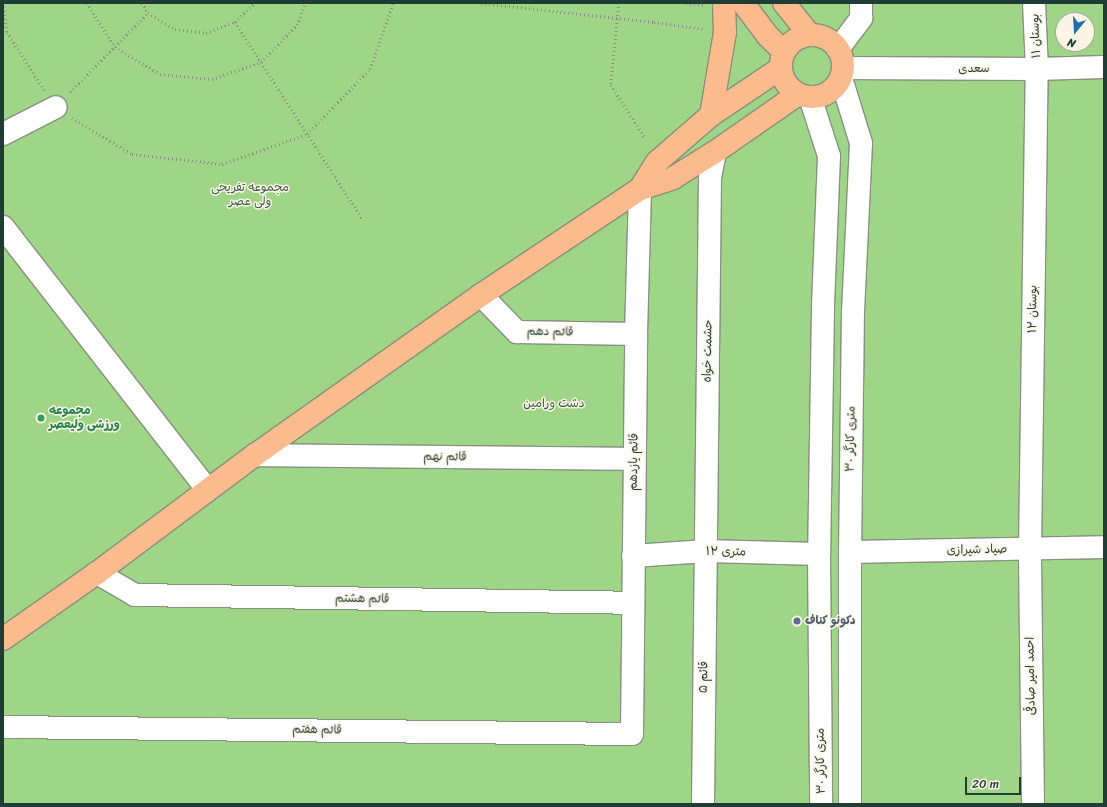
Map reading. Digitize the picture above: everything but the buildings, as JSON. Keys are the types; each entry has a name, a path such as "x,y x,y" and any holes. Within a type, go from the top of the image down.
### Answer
{"main road":[{"path":"712,115 725,32 724,3"},
{"path":"743,3 767,35 782,60 786,83 804,96"},
{"path":"784,3 810,35"},
{"path":"3,639 97,573 255,455 481,295 640,189 673,178 804,96 825,94 837,85 840,65 826,38 810,35 795,40 782,60 712,115 657,162 640,189"}],"street":[{"path":"840,65 861,18 861,3"},
{"name":"بوستان ۱۱","path":"1034,3 1037,69"},
{"name":"سعدی","path":"840,65 1037,69 1104,67"},
{"name":"۳۰ متری کارگر","path":"840,65 861,143 853,310 850,552 850,804"},
{"name":"بوستان ۱۲","path":"1030,549 1037,69"},
{"name":"۳۰ متری کارگر","path":"804,96 829,156 823,308 819,554 821,804"},
{"path":"3,134 56,107"},
{"name":"حشمت خواه","path":"706,551 710,178 715,152"},
{"name":"قائم یازدهم","path":"632,734 634,460 640,189"},
{"path":"3,227 208,490"},
{"name":"قائم دهم","path":"481,295 516,332 636,334"},
{"path":"823,308 853,310"},
{"name":"قائم نهم","path":"255,455 634,460"},
{"name":"صیاد شیرازی","path":"850,552 1104,547"},
{"name":"احمد امیر صادقی","path":"1030,549 1033,804"},
{"name":"۱۲ متری","path":"633,556 706,551 819,554"},
{"name":"قائم ۵","path":"703,804 706,551"},
{"name":"قائم هشتم","path":"97,573 135,595 633,603"},
{"name":"قائم هفتم","path":"3,727 632,734"}],"path":[{"path":"3,3 7,32 56,107 132,154 222,164 307,134 370,70 393,3"},
{"path":"87,3 115,47 160,74 212,80 261,62 297,25 305,3"},
{"path":"142,3 148,13 175,29 198,32 206,32 235,22 254,3"},
{"path":"481,3 725,32"},
{"path":"619,3 610,85 644,136"},
{"path":"56,107 148,13"},
{"path":"235,22 363,220"}],"green space":[{"name":"دشت ورامین","path":"3,3 1104,3 1104,804 3,804"}],"place":[{"name":"مجموعه ورزشی ولیعصر","path":"41,418"},
{"name":"دکونو کناف","path":"797,621"}],"park label":[{"name":"مجموعه تفریحی ولی عصر","path":"250,195"}]}
